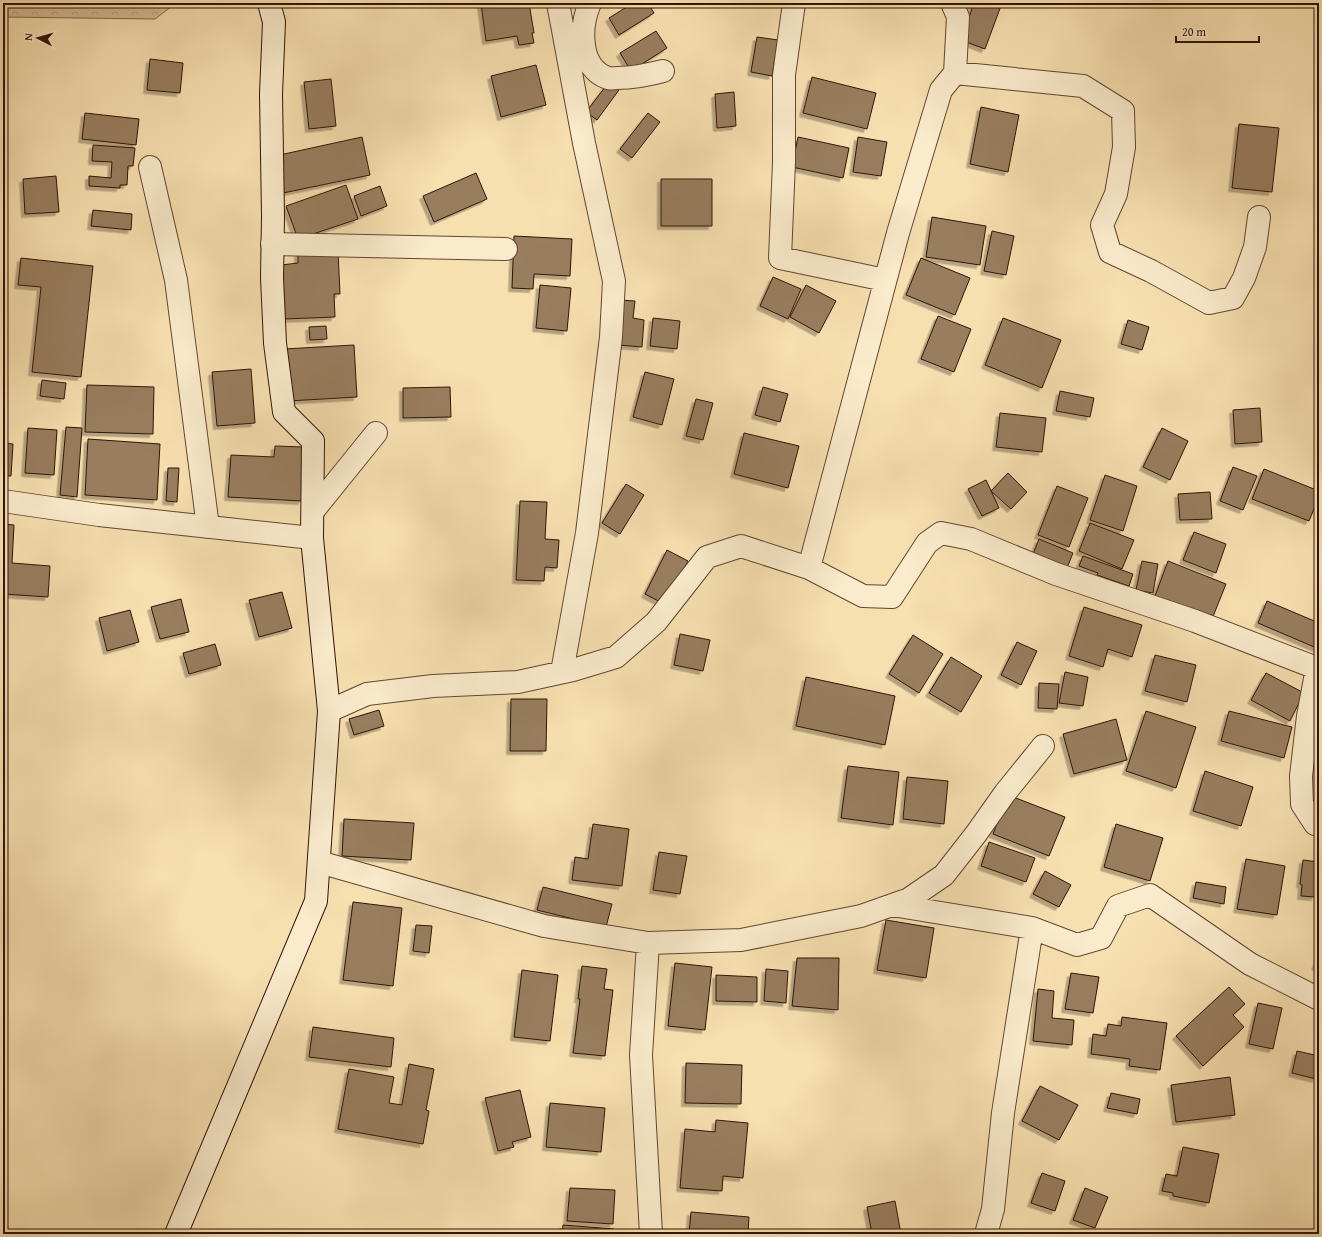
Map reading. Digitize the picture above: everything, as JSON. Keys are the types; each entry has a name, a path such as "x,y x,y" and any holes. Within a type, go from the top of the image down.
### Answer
{"street":[{"path":"176,1234 316,901 319,862 329,710 312,538 312,441 284,412 275,343 272,278 271,94 274,22 269,3"},
{"path":"558,3 584,143 614,281 611,337 587,533 562,672"},
{"path":"590,3 586,13 582,39 587,60 597,72 608,78 635,78 662,72"},
{"path":"794,3 784,75 784,162 780,258 885,280"},
{"path":"809,568 898,233 941,90 955,73 958,17 952,3"},
{"path":"955,73 1083,86 1123,111 1124,147 1116,194 1102,225 1110,252 1151,271 1209,303 1233,298 1244,278 1255,247 1259,217"},
{"path":"150,167 176,280 208,527"},
{"path":"272,244 506,249"},
{"path":"312,511 376,433"},
{"path":"3,501 99,515 312,538"},
{"path":"329,710 367,694 433,686 518,682 573,670 616,657 656,622 707,557 741,546 809,568 863,596 892,597 927,543 941,533 971,539 1056,574 1195,621 1318,668 1308,716 1301,776 1302,804 1315,824 1319,825"},
{"path":"319,862 544,926 648,943 741,940 861,916 909,900 944,876 1005,793 1043,746"},
{"path":"892,905 1032,928 1077,945 1101,938 1118,906 1150,895 1250,964 1319,999"},
{"path":"986,1234 993,1209 1003,1113 1032,928"},
{"path":"648,943 641,1055 651,1234"}],"green space":[{"path":"3,3 176,3 155,19 3,17"}],"building":[{"path":"529,3 534,33 532,33 534,43 519,45 517,36 486,41 481,4"},
{"path":"633,3 648,3 654,13 619,35 609,18"},
{"path":"972,3 1002,3 985,49 961,40 973,6 971,5"},
{"path":"656,31 667,48 631,71 620,53"},
{"path":"757,37 778,40 772,76 751,72"},
{"path":"150,59 183,63 180,93 147,90"},
{"path":"536,65 546,105 501,117 491,76"},
{"path":"812,77 876,93 867,129 803,113"},
{"path":"331,79 336,126 309,129 304,82"},
{"path":"609,82 619,90 597,120 586,112"},
{"path":"734,92 736,126 717,128 715,94"},
{"path":"981,107 1019,115 1008,172 970,164"},
{"path":"85,113 139,119 136,145 82,139"},
{"path":"648,113 660,122 632,158 620,149"},
{"path":"1239,124 1279,128 1272,192 1232,188"},
{"path":"362,137 370,175 283,193 275,156"},
{"path":"798,137 849,148 843,178 792,167"},
{"path":"858,137 887,142 881,176 853,172"},
{"path":"93,145 135,148 133,166 128,166 127,185 120,185 120,188 89,186 89,176 111,178 112,162 92,161"},
{"path":"476,173 487,199 434,222 423,196"},
{"path":"56,176 59,212 25,214 23,179"},
{"path":"661,179 712,179 712,226 661,226"},
{"path":"346,185 358,219 298,239 286,206"},
{"path":"380,186 387,206 361,216 354,196"},
{"path":"93,210 132,214 131,230 91,226"},
{"path":"932,217 986,226 980,265 926,257"},
{"path":"992,231 1014,236 1006,275 984,271"},
{"path":"514,236 572,239 570,276 534,274 533,289 512,288"},
{"path":"338,251 340,294 334,294 335,317 284,319 281,265 298,263 298,253"},
{"path":"21,258 93,266 81,377 32,372 41,287 18,285"},
{"path":"921,258 970,278 955,315 906,295"},
{"path":"773,277 801,289 788,319 760,306"},
{"path":"540,285 571,288 567,331 536,328"},
{"path":"806,285 836,301 819,333 790,317"},
{"path":"620,300 635,301 633,318 644,320 642,347 618,345"},
{"path":"938,316 971,329 954,372 921,359"},
{"path":"653,318 680,321 677,349 650,346"},
{"path":"1003,318 1061,340 1042,388 985,365"},
{"path":"1128,320 1149,327 1142,350 1121,344"},
{"path":"326,326 327,339 310,340 309,327"},
{"path":"354,345 357,397 288,401 284,349"},
{"path":"251,369 255,423 217,426 212,372"},
{"path":"645,372 674,379 662,425 633,417"},
{"path":"42,380 66,383 64,399 40,396"},
{"path":"87,385 154,387 153,434 85,432"},
{"path":"450,387 451,417 403,418 403,388"},
{"path":"763,387 788,394 780,422 755,415"},
{"path":"1060,391 1094,398 1090,417 1056,411"},
{"path":"696,399 713,403 703,440 686,436"},
{"path":"1260,408 1262,442 1235,444 1233,410"},
{"path":"1000,413 1046,418 1042,452 996,447"},
{"path":"66,427 82,428 77,497 60,495"},
{"path":"28,428 57,430 54,475 25,473"},
{"path":"1162,428 1188,441 1170,480 1143,467"},
{"path":"744,433 799,446 788,488 734,474"},
{"path":"88,439 160,444 157,500 85,495"},
{"path":"3,443 13,444 11,476 3,476"},
{"path":"275,446 304,447 302,501 228,497 231,455 274,457"},
{"path":"1233,467 1257,476 1243,510 1220,501"},
{"path":"168,468 179,468 177,502 166,501"},
{"path":"1264,469 1319,491 1319,497 1309,521 1252,499"},
{"path":"1008,473 1027,492 1011,509 991,491"},
{"path":"1105,475 1137,486 1123,531 1090,520"},
{"path":"986,480 999,508 982,516 968,489"},
{"path":"626,484 644,495 620,534 602,523"},
{"path":"1057,486 1088,498 1069,547 1038,535"},
{"path":"1210,492 1212,519 1180,520 1178,494"},
{"path":"520,501 547,502 545,539 559,540 557,568 545,567 544,581 516,580"},
{"path":"1090,523 1134,540 1122,569 1079,551"},
{"path":"3,524 14,525 12,563 50,566 48,597 3,594"},
{"path":"1194,532 1226,544 1216,573 1183,560"},
{"path":"1039,539 1073,553 1067,568 1033,554"},
{"path":"667,550 688,561 666,605 645,594"},
{"path":"1083,556 1133,574 1129,586 1097,575 1098,573 1079,566"},
{"path":"1142,561 1158,564 1153,593 1136,590"},
{"path":"1168,561 1226,584 1212,619 1155,596"},
{"path":"282,592 292,628 259,637 249,600"},
{"path":"181,599 189,632 160,639 151,607"},
{"path":"1267,601 1319,623 1319,649 1258,623"},
{"path":"1084,607 1142,625 1132,657 1108,649 1103,667 1069,656"},
{"path":"130,610 139,642 107,651 99,618"},
{"path":"680,634 710,640 703,671 674,665"},
{"path":"913,635 943,654 919,693 889,674"},
{"path":"1017,642 1037,651 1021,685 1001,675"},
{"path":"215,644 221,665 189,674 183,653"},
{"path":"1155,655 1196,665 1187,702 1145,691"},
{"path":"951,657 982,676 961,712 929,693"},
{"path":"1065,672 1088,677 1083,706 1059,703"},
{"path":"1266,673 1304,693 1290,721 1251,700"},
{"path":"806,677 895,696 885,745 796,726"},
{"path":"1039,683 1059,684 1057,709 1038,708"},
{"path":"511,699 547,699 546,751 510,751"},
{"path":"379,710 384,726 354,735 349,719"},
{"path":"1146,711 1196,727 1176,788 1126,771"},
{"path":"1229,711 1292,727 1284,758 1221,741"},
{"path":"1116,719 1127,760 1074,774 1063,734"},
{"path":"848,766 899,772 893,825 841,818"},
{"path":"1205,771 1253,787 1241,826 1193,811"},
{"path":"907,777 948,781 944,824 903,819"},
{"path":"1008,795 1065,817 1049,856 993,834"},
{"path":"344,819 414,823 411,860 342,856"},
{"path":"593,824 629,829 622,886 572,880 575,857 588,859"},
{"path":"1116,824 1163,838 1150,881 1104,867"},
{"path":"989,842 1035,858 1026,882 981,866"},
{"path":"659,852 687,856 680,894 653,890"},
{"path":"1246,859 1285,866 1277,915 1237,909"},
{"path":"1303,860 1319,862 1319,887 1316,887 1315,897 1301,896 1302,885 1300,884"},
{"path":"1045,871 1071,885 1059,907 1033,894"},
{"path":"1196,882 1226,887 1224,904 1193,898"},
{"path":"543,887 612,904 606,927 537,910"},
{"path":"353,902 402,908 393,986 343,980"},
{"path":"886,920 934,928 926,978 877,970"},
{"path":"416,925 432,926 429,953 413,951"},
{"path":"797,958 839,958 838,1010 792,1006"},
{"path":"1319,958 1319,968 1315,966"},
{"path":"675,963 712,967 705,1030 668,1026"},
{"path":"582,966 607,969 604,989 613,990 605,1056 573,1053 580,999 578,999"},
{"path":"766,969 788,971 786,1003 764,1001"},
{"path":"522,970 558,975 550,1041 514,1037"},
{"path":"1071,973 1099,977 1093,1013 1065,1009"},
{"path":"716,975 757,977 757,1002 716,1001"},
{"path":"1229,987 1245,1004 1233,1015 1244,1027 1203,1066 1176,1036"},
{"path":"1038,989 1054,991 1052,1018 1074,1020 1072,1045 1033,1041"},
{"path":"1258,1003 1282,1008 1273,1049 1249,1044"},
{"path":"1122,1017 1167,1023 1160,1070 1129,1066 1130,1059 1091,1054 1093,1034 1106,1036 1108,1024 1121,1026"},
{"path":"313,1027 394,1038 391,1067 309,1057"},
{"path":"1297,1051 1319,1056 1319,1066 1316,1079 1292,1073"},
{"path":"686,1063 742,1065 741,1104 685,1103"},
{"path":"409,1064 434,1069 426,1110 429,1111 423,1144 338,1129 349,1069 394,1077 389,1103 402,1105"},
{"path":"1230,1077 1235,1115 1176,1122 1171,1085"},
{"path":"1040,1086 1078,1105 1059,1140 1022,1121"},
{"path":"520,1090 531,1137 512,1142 514,1147 498,1151 485,1098"},
{"path":"1111,1093 1140,1099 1137,1114 1107,1108"},
{"path":"550,1103 605,1108 601,1152 546,1147"},
{"path":"716,1120 748,1123 743,1178 723,1176 722,1191 680,1188 685,1129 715,1132"},
{"path":"1183,1147 1219,1154 1209,1203 1173,1196 1173,1193 1162,1191 1166,1174 1177,1176"},
{"path":"1042,1173 1065,1181 1055,1211 1031,1203"},
{"path":"570,1188 615,1190 613,1224 567,1221"},
{"path":"1085,1188 1108,1197 1095,1228 1073,1220"},
{"path":"895,1201 901,1234 872,1234 867,1207"},
{"path":"691,1212 749,1217 748,1234 689,1234"},
{"path":"563,1225 614,1229 614,1234 562,1234"}]}
